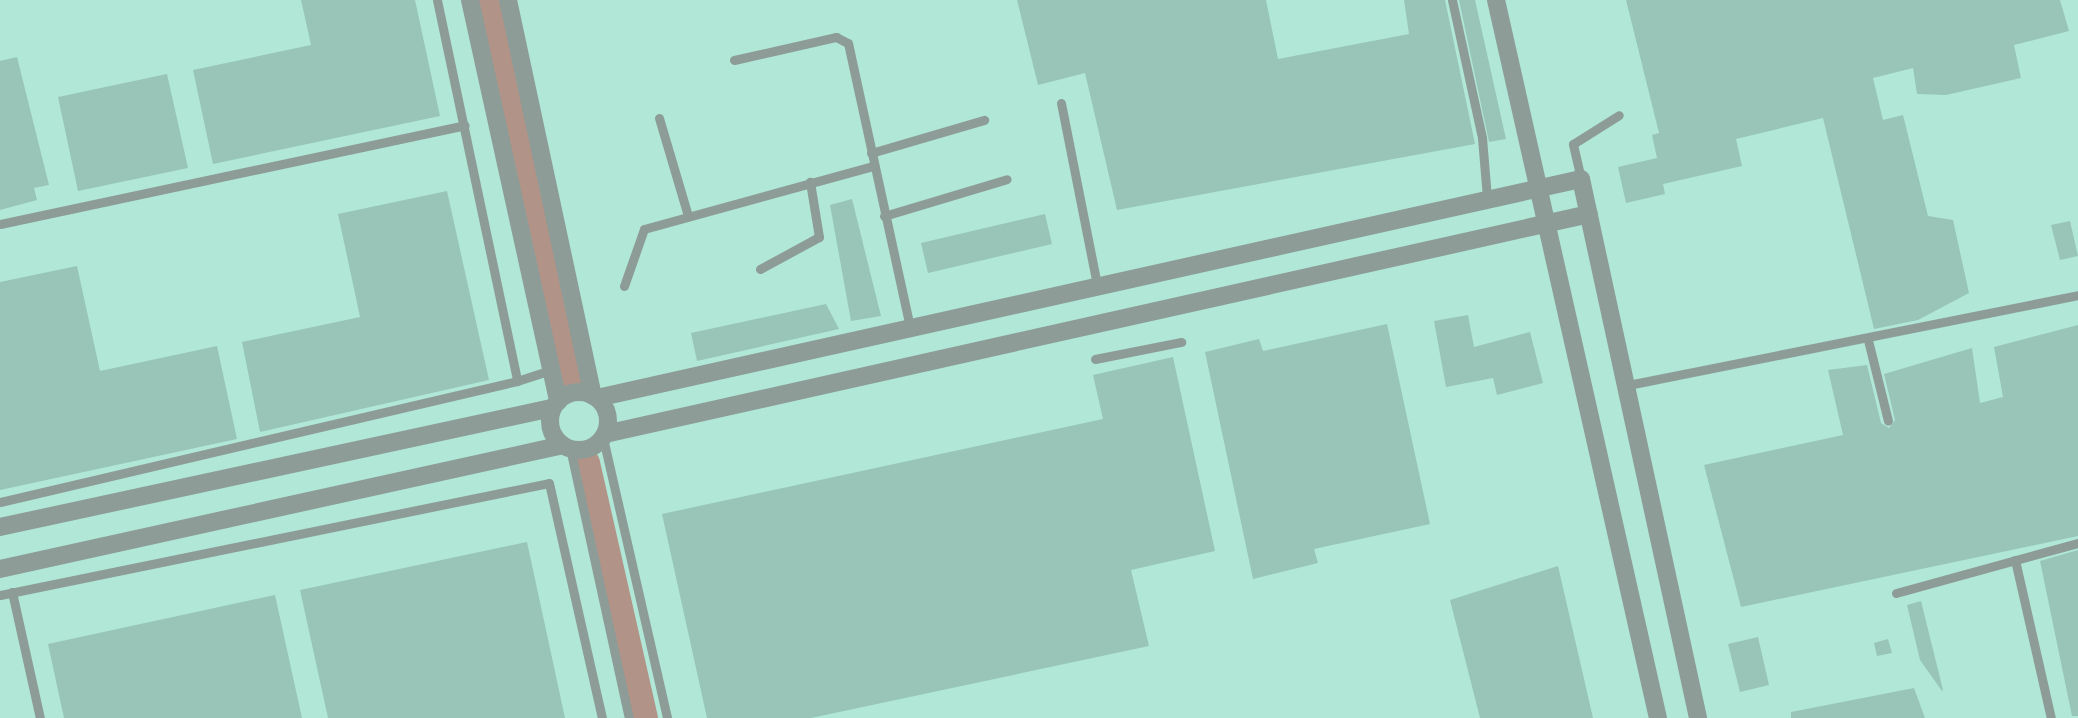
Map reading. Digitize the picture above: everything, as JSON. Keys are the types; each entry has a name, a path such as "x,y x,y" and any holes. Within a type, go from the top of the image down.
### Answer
{"street":[{"path":"470,0 551,370 555,404 552,433 566,447"},
{"path":"508,0 595,397 608,418 604,436"},
{"path":"1496,0 1658,718"},
{"path":"0,527 555,404 578,391 595,397 1581,179 1622,386 1698,718"},
{"path":"0,569 566,447 591,447 604,436 1589,214"}],"lane":[{"path":"437,0 466,125 516,381"},
{"path":"1452,0 1482,138 1487,198"},
{"path":"734,61 835,37 848,43 910,328"},
{"path":"1061,103 1097,284"},
{"path":"1581,179 1573,144 1619,115"},
{"path":"659,118 688,216"},
{"path":"871,153 984,120"},
{"path":"0,225 466,125"},
{"path":"624,286 636,236 688,216 873,166"},
{"path":"884,216 1007,179"},
{"path":"760,269 819,237 810,182"},
{"path":"1622,386 1868,340 2078,295"},
{"path":"1868,340 1888,421"},
{"path":"1095,359 1181,342"},
{"path":"0,502 516,381 551,370"},
{"path":"604,436 667,718"},
{"path":"566,447 629,718"},
{"path":"0,595 549,483 602,718"},
{"path":"1896,593 2078,543"},
{"path":"2015,560 2050,718"},
{"path":"12,592 40,718"}],"shaded area":[{"path":"0,0 2078,0 2078,718 0,718"}],"building":[{"path":"301,0 415,0 440,116 213,164 193,70 311,45"},
{"path":"1017,0 1266,0 1278,59 1409,34 1404,0 1445,0 1475,144 1117,210 1085,73 1038,85"},
{"path":"1459,0 1475,0 1506,139 1489,142"},
{"path":"1626,0 2060,0 2069,31 2014,45 2021,78 1946,95 1917,94 1913,68 1873,78 1883,120 1903,115 1928,216 1953,220 1969,293 1918,320 1874,329 1823,118 1736,139 1742,166 1663,184 1665,194 1626,203 1618,167 1657,158 1652,135 1659,133"},
{"path":"17,57 49,185 34,188 37,200 0,210 0,61"},
{"path":"167,74 188,168 78,191 58,97"},
{"path":"447,191 489,380 260,432 242,342 360,317 338,214"},
{"path":"852,199 881,316 851,321 830,205"},
{"path":"1045,214 1052,244 928,273 921,243"},
{"path":"2070,221 2078,256 2060,260 2051,225"},
{"path":"77,266 100,371 217,346 237,439 0,490 0,282"},
{"path":"826,304 839,329 697,361 691,333"},
{"path":"1468,315 1474,347 1530,332 1543,383 1497,395 1493,378 1446,387 1434,321"},
{"path":"1387,324 1430,524 1314,549 1318,563 1253,579 1205,352 1259,339 1263,351"},
{"path":"2078,325 2078,536 1741,607 1704,465 1843,435 1828,370 1867,365 1881,423 1889,428 1895,420 1884,374 1972,348 1980,403 2003,397 1994,347"},
{"path":"1173,357 1215,551 1131,570 1149,646 811,718 707,718 662,514 1103,419 1093,375"},
{"path":"527,542 565,718 328,718 300,590"},
{"path":"2078,550 2078,716 2072,716 2040,561"},
{"path":"1558,566 1593,718 1480,718 1450,600"},
{"path":"275,595 302,718 64,718 48,644"},
{"path":"1921,601 1942,691 1920,660 1907,605"},
{"path":"1758,637 1769,685 1740,692 1728,644"},
{"path":"1888,639 1892,653 1877,656 1874,643"},
{"path":"1914,688 1925,718 1791,718 1791,712"}],"waterway":[{"path":"489,0 574,383"},
{"path":"586,463 644,718"}]}
